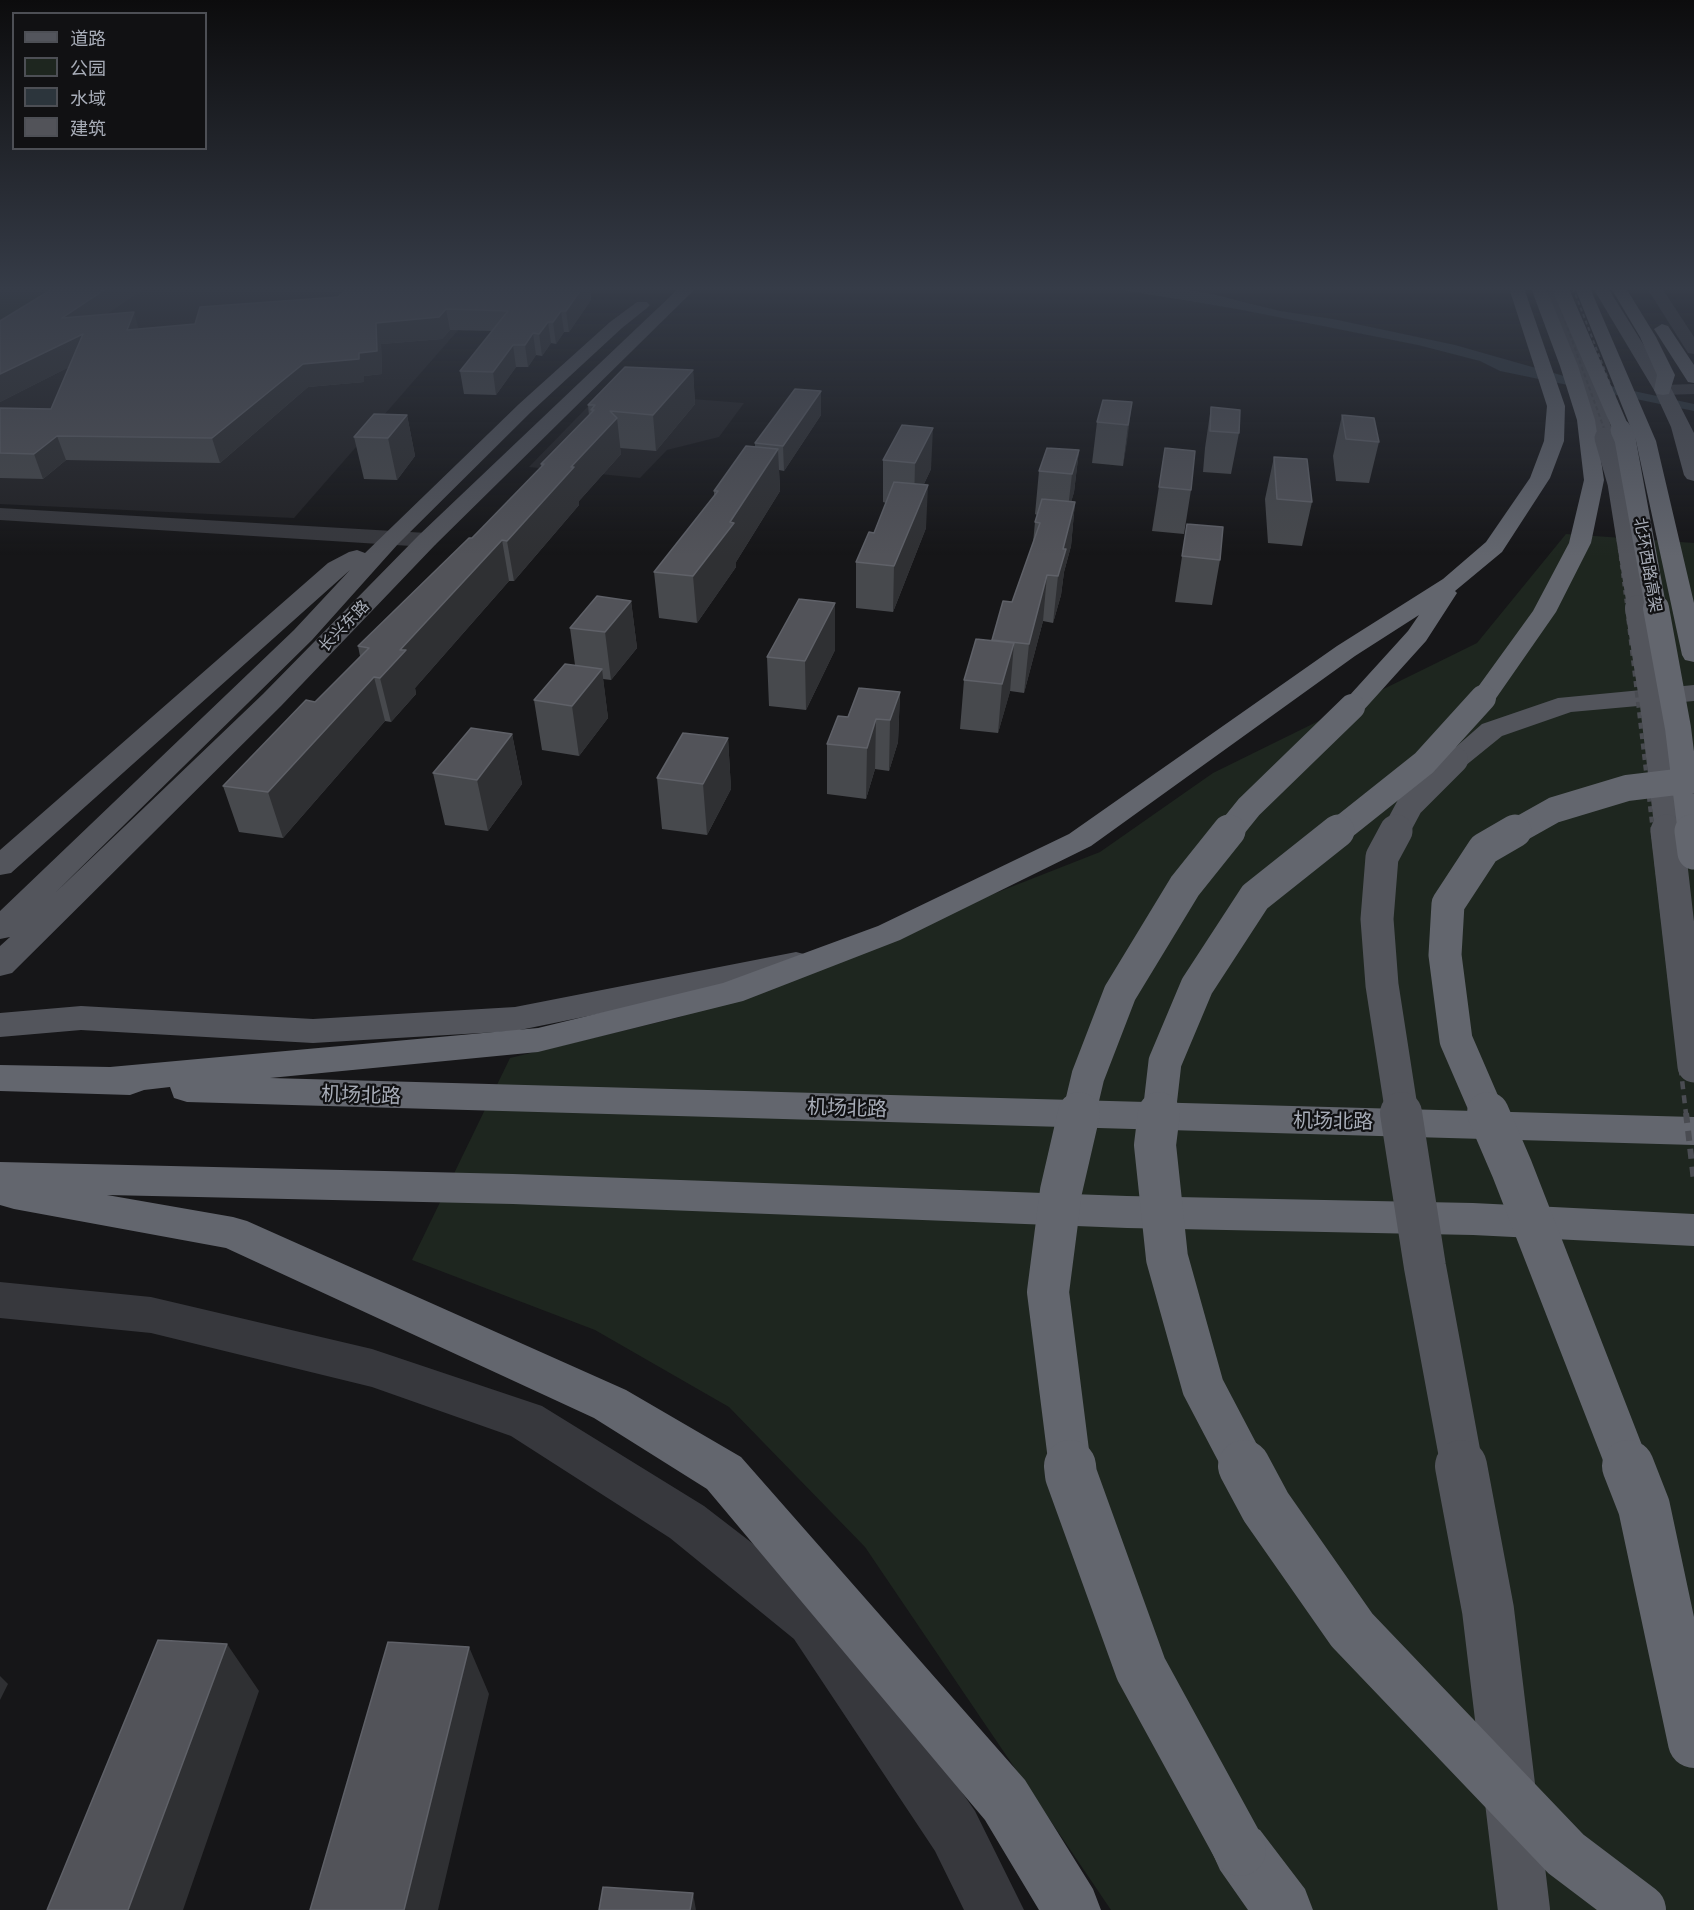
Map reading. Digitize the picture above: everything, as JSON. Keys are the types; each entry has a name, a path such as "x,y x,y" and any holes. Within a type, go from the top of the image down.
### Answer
{"highway":[{"path":"110,1080 538,1040 731,993 889,933 1080,840 1346,651 1451,584 1494,547 1540,478 1554,441 1556,406 1546,377"},
{"path":"1573,377 1586,420 1594,480 1580,543 1544,612 1483,698 1431,755 1255,897 1197,986 1165,1062 1155,1145 1167,1258 1203,1387 1266,1507 1352,1630 1566,1854 1640,1910"},
{"name":"北环西路高架","path":"1598,377 1625,439 1678,728 1694,853"},
{"name":"北环西路高架","path":"1619,377 1646,441 1694,655"},
{"path":"1662,377 1664,382"},
{"path":"1284,1910 1240,1850 1141,1669 1071,1475 1048,1292 1061,1191 1085,1087 1120,993 1185,886 1249,807 1352,707 1418,636 1451,584"},
{"path":"1694,780 1627,788 1554,810 1484,849 1448,904 1445,955 1456,1040 1512,1169 1644,1507 1694,1742"},
{"name":"机场北路","path":"0,1078 110,1080 195,1090 1694,1131"},
{"path":"0,1177 513,1189 1127,1212 1473,1220 1694,1230"},
{"path":"0,1191 233,1233 610,1404 724,1473 1005,1800 1072,1910"}],"main road":[{"name":"长兴东路","path":"0,929 303,635 390,539 559,377"},
{"name":"长兴东路","path":"0,965 272,700 427,540 595,377"},
{"path":"1585,377 1618,483 1653,705 1694,1066"},
{"path":"1661,377 1680,426 1694,475"},
{"path":"1680,426 1694,447"},
{"path":"0,866 336,568 390,539"},
{"path":"1524,1910 1488,1610 1425,1267 1382,985 1377,919 1382,857 1410,805 1455,760 1492,730 1567,704 1694,693"},
{"path":"0,1025 81,1018 313,1031 515,1019 824,958"}],"street":[{"path":"1664,382 1694,389"},
{"path":"0,514 427,540"},
{"path":"0,1300 152,1315 372,1368 526,1421 687,1522 812,1621 955,1831 995,1910"}],"shaded area":[{"path":"0,377 417,377 294,518 0,504"},
{"path":"602,392 744,403 719,437 667,450 640,478 529,467"}],"green space":[{"path":"1566,534 1694,543 1694,1910 1111,1910 865,1547 729,1407 595,1330 412,1260 510,1058 680,1017 1100,852 1213,773 1477,643"}],"water":[{"path":"1530,377 1569,377 1694,404 1694,411"}],"building":[{"path":"65,377 287,377 212,438 57,436 34,454 0,453 0,408 51,409"},
{"path":"615,377 687,377 653,415 610,411 617,418 571,467 574,467 507,541 502,540 400,650 406,650 380,678 374,677 268,792 223,786 306,700 315,702 369,648 358,646 469,538 472,538 544,464 541,464 594,410 591,410 595,405 588,405"},
{"path":"795,389 821,391 783,446 755,443"},
{"path":"1103,400 1132,402 1128,425 1097,422"},
{"path":"1211,407 1240,410 1239,433 1210,431"},
{"path":"374,414 407,415 388,438 354,437"},
{"path":"1342,415 1374,418 1379,442 1346,439"},
{"path":"902,425 933,428 915,463 883,460"},
{"path":"746,446 778,449 730,522 734,523 693,576 654,572 718,491 714,491"},
{"path":"1047,448 1079,450 1072,474 1039,471"},
{"path":"1165,448 1195,451 1191,490 1159,487"},
{"path":"1274,457 1307,459 1312,502 1277,499"},
{"path":"894,482 928,485 894,566 856,562 869,532 874,533"},
{"path":"1042,499 1075,502 1058,576 1047,575 1029,644 992,640 1003,601 1012,602 1040,523 1035,522"},
{"path":"1187,524 1223,527 1220,560 1182,556"},
{"path":"597,596 631,601 605,632 570,628"},
{"path":"799,599 835,603 805,661 767,657"},
{"path":"976,639 1014,643 1002,684 964,680"},
{"path":"565,664 602,669 572,706 534,700"},
{"path":"859,688 900,692 890,720 876,719 867,748 827,744 838,716 848,717"},
{"path":"471,728 512,734 477,780 433,773"},
{"path":"683,733 728,738 703,784 657,778"},
{"path":"158,1640 227,1644 128,1910 47,1910"},
{"path":"388,1642 469,1647 404,1910 310,1910"},
{"path":"603,1887 693,1893 690,1910 599,1910"}],"railway":[{"path":"1585,377 1605,431"},
{"path":"1607,377 1628,431"},
{"path":"1604,430 1627,609"},
{"path":"1627,430 1631,440 1663,609"},
{"path":"1627,608 1653,833"},
{"path":"1662,608 1694,776"},
{"path":"1653,831 1686,1114"},
{"path":"1686,1113 1694,1181"}]}
